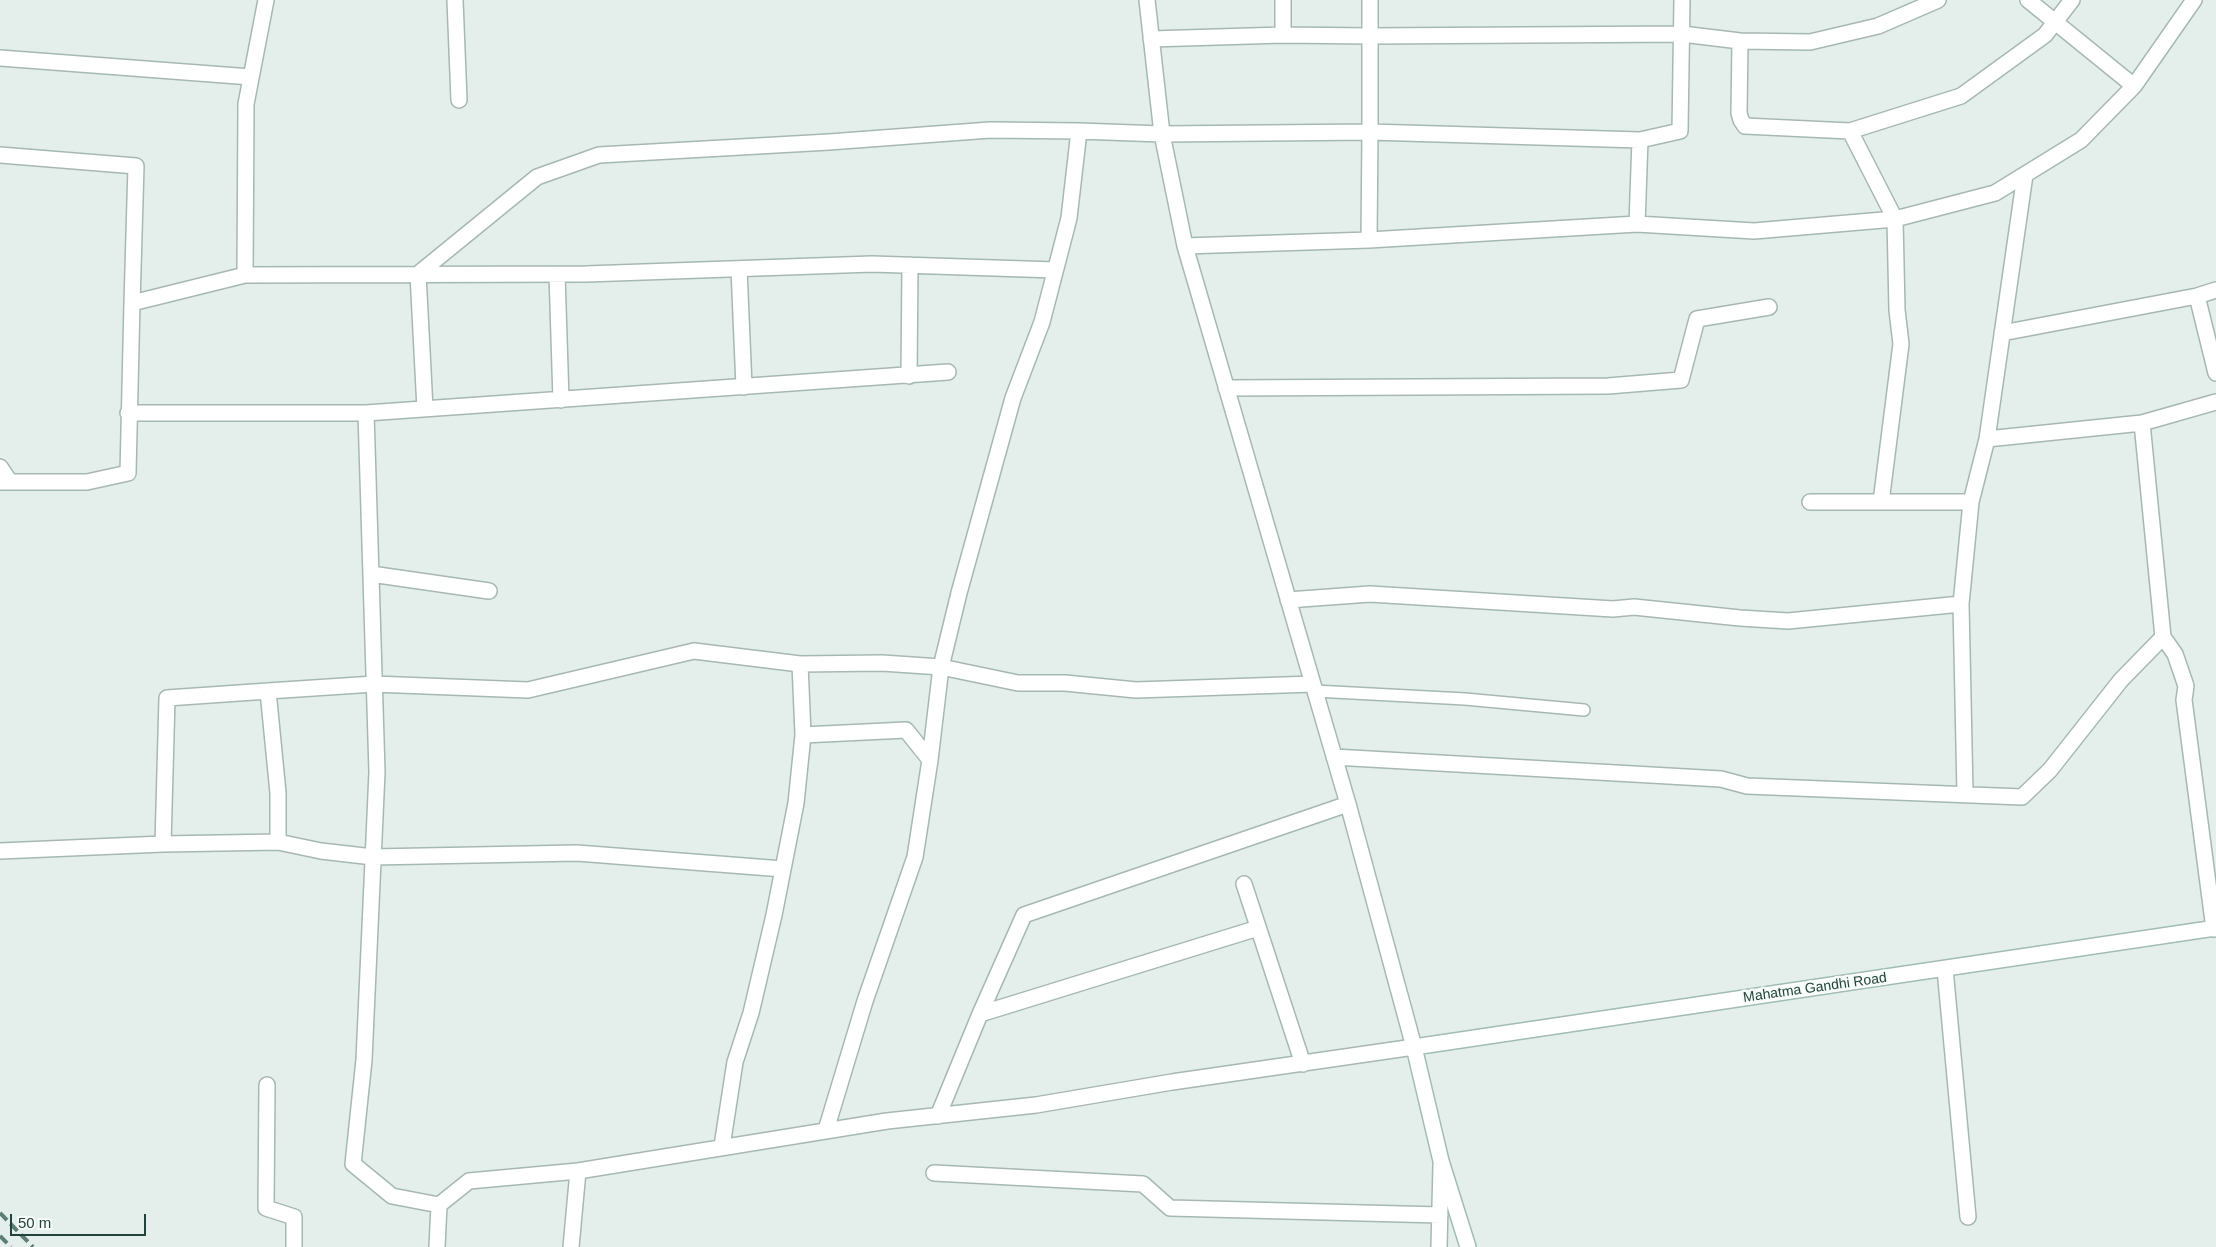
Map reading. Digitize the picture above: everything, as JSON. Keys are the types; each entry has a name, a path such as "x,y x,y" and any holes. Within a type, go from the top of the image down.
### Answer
{"street":[{"path":"245,275 246,104 266,0"},
{"path":"455,0 459,100"},
{"path":"1147,0 1162,134 1185,246 1348,804 1414,1047 1441,1161 1468,1247"},
{"path":"1283,0 1283,35"},
{"path":"1369,240 1370,0"},
{"path":"418,274 536,176 599,155 819,143 990,130 1162,134 1370,132 1640,140 1680,131 1682,0"},
{"path":"1151,39 1283,35 1682,34 1740,40 1810,42 1878,26 1938,0"},
{"path":"2028,0 2134,86"},
{"path":"1740,40 1739,113 1745,126 1850,131 1960,96 2045,35 2072,0"},
{"path":"1185,246 1369,240 1637,224 1754,231 1895,219 1995,193 2081,140 2134,86 2194,0"},
{"path":"0,58 251,78"},
{"path":"826,1130 865,1002 915,857 930,760 941,667 959,593 1013,398 1042,322 1069,218 1079,131"},
{"path":"1850,131 1895,219 1897,310 1901,344 1881,502"},
{"path":"1637,224 1640,140"},
{"path":"0,155 136,166 128,413 128,473 87,482 5,482 0,467"},
{"path":"1965,793 1961,604 1971,502 1986,439 2025,175"},
{"path":"132,303 245,275 557,274 872,264 1055,270"},
{"path":"908,376 910,265"},
{"path":"739,268 744,388"},
{"path":"418,274 425,409"},
{"path":"557,274 561,400"},
{"path":"2002,333 2198,296 2216,290"},
{"path":"2198,296 2216,372"},
{"path":"1226,388 1608,386 1681,380 1696,319 1769,307"},
{"path":"128,413 366,413 744,388 948,372"},
{"path":"1986,439 2142,424 2216,402"},
{"path":"366,413 377,772 364,1060 353,1164 392,1196 439,1205 437,1247"},
{"path":"2142,424 2163,637 2175,654 2186,686 2184,700 2215,929"},
{"path":"1810,502 1971,502"},
{"path":"371,574 489,591"},
{"path":"1288,600 1370,594 1613,609 1634,607 1788,621 1961,604"},
{"path":"1334,757 1721,779 1747,786 1965,793 2022,797 2050,770 2121,680 2163,637"},
{"path":"163,844 167,698 374,684 528,690 694,652 800,664 882,663 941,667 1018,683 1065,683 1136,690 1314,688"},
{"path":"722,1146 735,1062 751,1013 796,803 803,735 800,664"},
{"path":"268,691 278,793 278,842"},
{"path":"803,735 906,730 930,760"},
{"path":"938,1116 980,1014 1024,915 1348,804"},
{"path":"0,851 163,844 278,842 320,852 373,857 577,853 783,868"},
{"path":"1244,884 1303,1064"},
{"path":"980,1014 1258,928"},
{"name":"Mahatma Gandhi Road","path":"439,1205 469,1181 578,1171 722,1146 887,1121 1036,1105 1172,1082 2215,929"},
{"path":"1945,969 1968,1217"},
{"path":"267,1085 266,1208 294,1217 294,1247"},
{"path":"1439,1247 1441,1161"},
{"path":"572,1247 578,1171"},
{"path":"934,1173 1143,1184 1170,1208 1440,1215"}],"lane":[{"path":"1314,688 1584,710"}],"railway":[{"path":"0,1213 33,1247"},
{"path":"0,1236 11,1247"}]}
